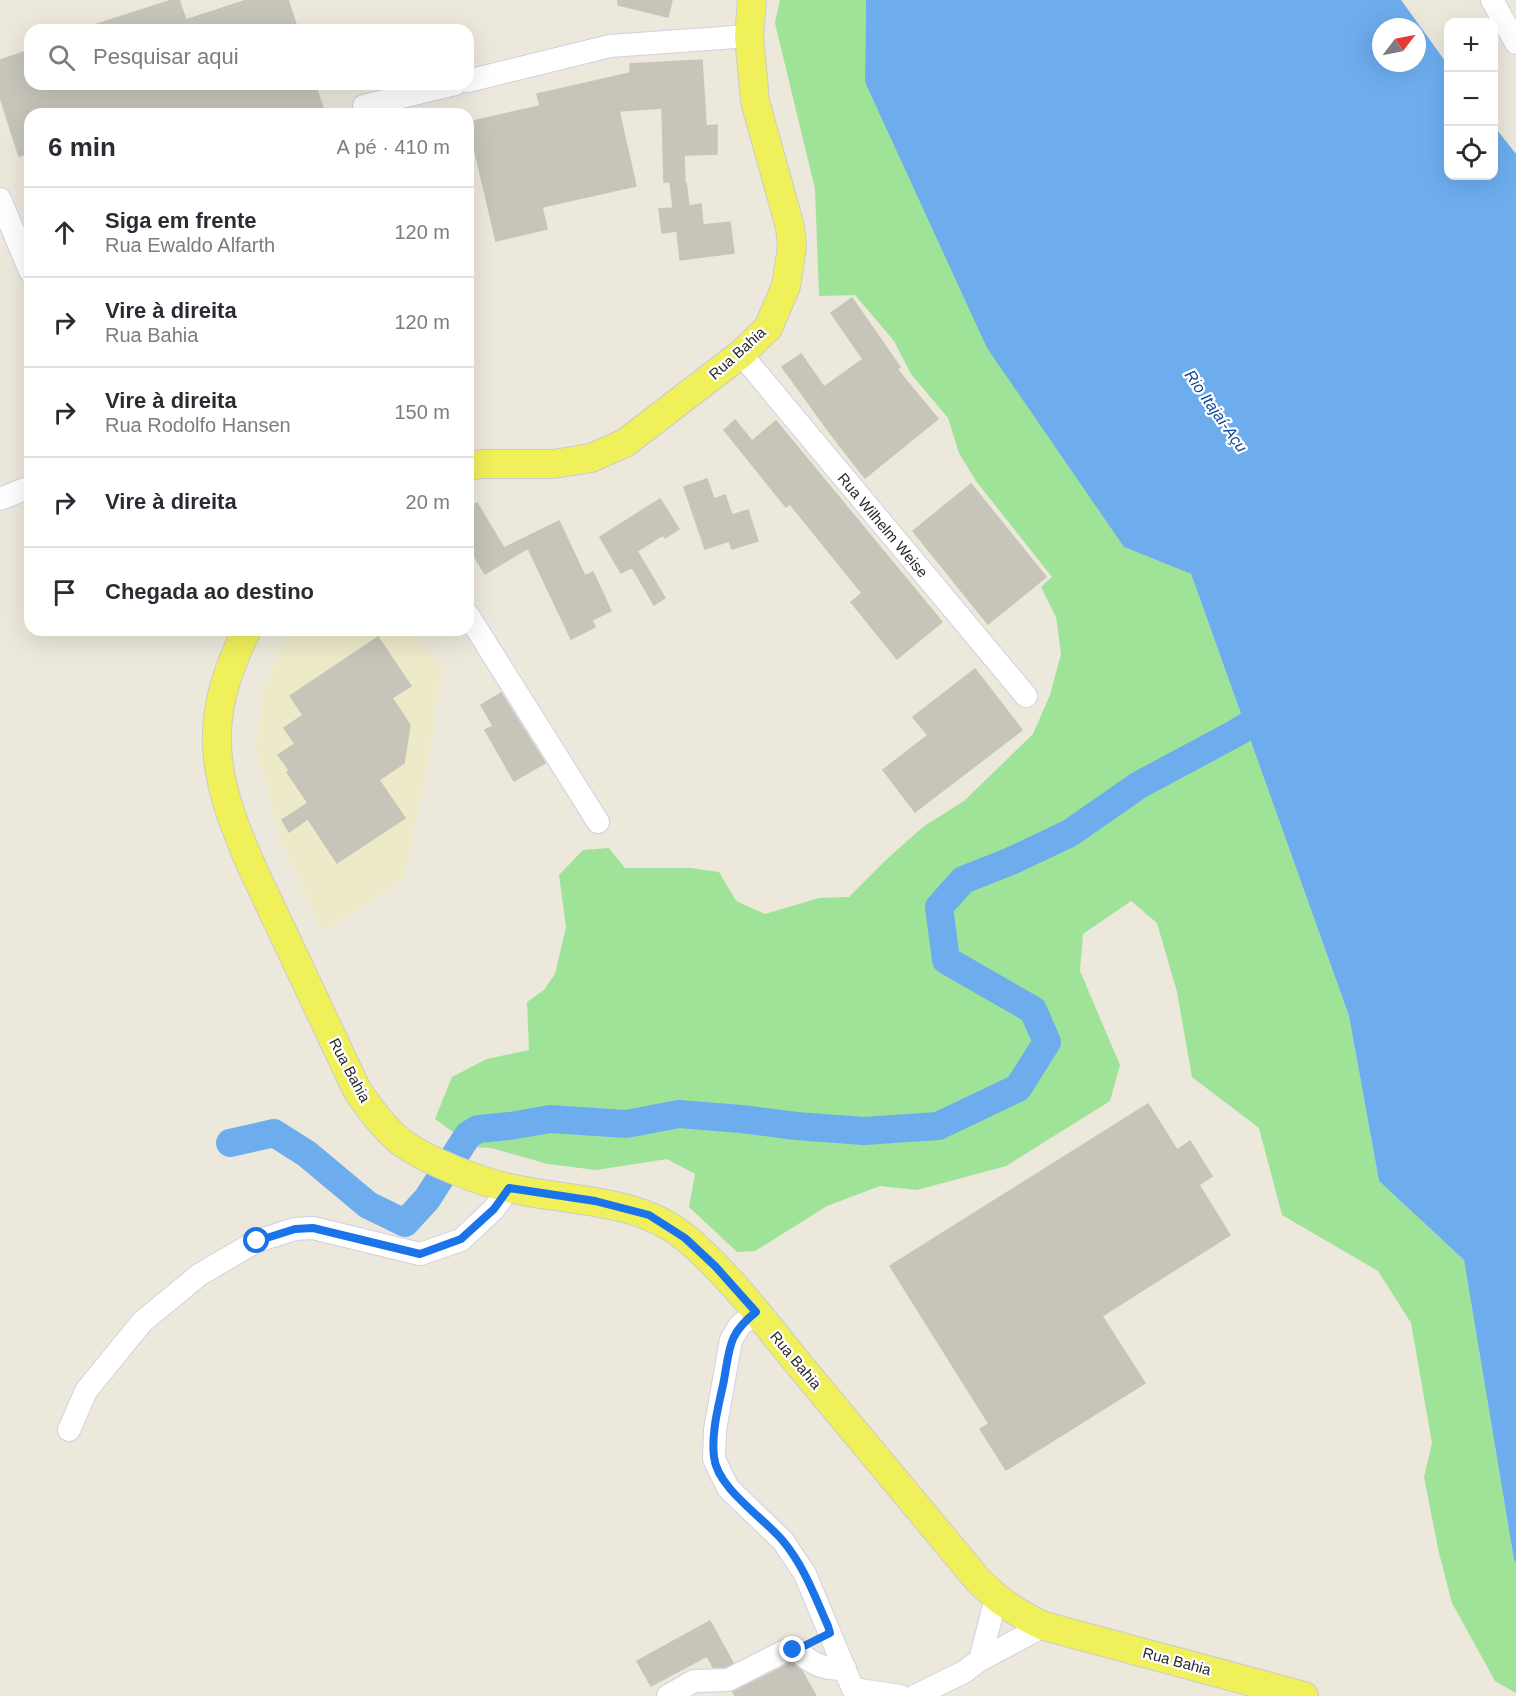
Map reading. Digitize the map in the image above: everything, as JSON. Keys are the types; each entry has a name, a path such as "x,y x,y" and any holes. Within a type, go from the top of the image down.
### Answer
{"main road":[{"name":"Rua Bahia","path":"474,465 553,464 591,458 625,443 741,354 768,328 786,286 792,247 790,227 755,101 749,36 752,0"},
{"name":"Rua Bahia","path":"244,636 226,674 219,703 216,736 218,765 224,794 235,828 357,1090 375,1117 402,1142 467,1175 509,1188 595,1201 649,1215 685,1238 715,1266 756,1312 971,1571 996,1598 1016,1613 1044,1626 1304,1696"}],"street":[{"path":"1492,0 1516,43"},
{"path":"474,80 610,46 749,36"},
{"path":"364,106 430,90"},
{"path":"0,198 24,256"},
{"name":"Rua Wilhelm Weise","path":"741,354 1026,696"},
{"path":"0,499 24,489"},
{"path":"474,625 598,822"},
{"path":"69,1431 86,1390 142,1322 199,1275 257,1241 295,1229 313,1228 420,1254 461,1239 494,1209 509,1188"},
{"path":"756,1312 740,1325 731,1340 715,1430 714,1459 728,1488 783,1541 805,1574 830,1633 846,1684"},
{"path":"980,1659 996,1598"},
{"path":"915,1696 964,1672 980,1659 1044,1626"},
{"path":"668,1696 694,1681 728,1680 785,1651 796,1650 830,1633"},
{"path":"796,1650 808,1662 835,1670 846,1684 900,1696"}],"shaded area":[{"path":"287,636 414,636 442,668 431,746 404,877 321,931 280,837 256,748 264,685"}],"green space":[{"path":"780,0 866,0 865,82 1124,547 1191,574 1349,1016 1379,1181 1464,1260 1516,1563 1516,1693 1495,1681 1452,1603 1439,1553 1424,1477 1432,1443 1411,1323 1378,1271 1282,1215 1259,1128 1192,1077 1177,992 1157,923 1131,901 1083,934 1080,971 1120,1065 1110,1101 1006,1166 917,1190 880,1186 827,1206 755,1251 737,1252 689,1207 695,1174 667,1159 596,1170 548,1164 491,1148 474,1147 435,1119 452,1077 487,1059 529,1050 527,1002 544,990 555,974 566,927 559,875 583,850 609,848 625,868 691,868 719,872 736,901 765,914 819,898 849,897 923,827 964,801 1033,734 1050,695 1061,654 1056,617 1041,587 1052,577 976,481 959,453 948,418 911,374 894,341 855,295 819,296 815,189 775,23"}],"water":[{"name":"Rio Itajaí-Açu","path":"866,0 1401,0 1414,18 1372,18 1372,72 1426,72 1426,35 1444,59 1444,180 1498,180 1498,131 1516,154 1516,1563 1464,1260 1379,1181 1349,1016 1191,574 1124,547 987,348 865,82"}],"building":[{"path":"172,0 179,0 186,20 247,0 288,0 296,24 97,24"},
{"path":"618,0 672,0 668,17 618,5"},
{"path":"24,52 24,90 317,90 323,108 24,108 24,155 19,156 0,97 0,60"},
{"path":"702,60 706,126 717,125 717,154 684,155 685,183 689,206 701,204 703,225 730,222 734,253 680,260 677,231 662,233 659,209 673,208 670,182 664,182 662,108 619,111 636,186 542,207 547,229 496,241 474,148 474,121 540,106 537,94 630,73 630,64"},
{"path":"852,298 900,367 897,369 938,419 865,478 782,367 801,354 824,387 863,359 831,313"},
{"path":"735,420 752,441 776,421 942,622 897,659 851,602 862,593 790,504 786,507 724,430"},
{"path":"707,479 714,499 725,495 732,515 748,510 758,541 732,549 729,541 705,549 684,487"},
{"path":"971,484 1046,577 988,624 913,531"},
{"path":"660,499 679,529 665,538 663,535 637,551 665,598 654,605 632,567 621,573 600,537"},
{"path":"477,503 504,548 559,521 585,576 593,572 611,611 592,620 595,627 571,639 528,548 485,574 474,556 474,505"},
{"path":"378,637 411,686 392,698 410,725 404,763 379,780 405,818 337,863 308,819 289,832 282,820 308,803 278,755 295,744 284,728 303,715 290,696"},
{"path":"975,669 1022,730 915,812 883,770 928,735 913,717"},
{"path":"501,693 545,763 514,781 485,730 493,726 481,705"},
{"path":"1148,1104 1177,1150 1190,1141 1212,1176 1199,1185 1230,1235 1102,1316 1145,1383 1006,1470 980,1429 989,1424 890,1266"},
{"path":"710,1621 733,1663 725,1667 713,1667 707,1656 651,1686 637,1661"},
{"path":"789,1664 802,1671 816,1696 735,1696 733,1692"}],"waterway":[{"path":"230,1143 274,1133 307,1154 368,1205 405,1223 427,1199 468,1135 478,1129 550,1119 626,1124 679,1114 864,1131 938,1126 1018,1088 1047,1042 1033,1010 946,960 939,907 963,880 1011,861 1070,833 1139,785 1236,733 1278,707"}],"route":[{"path":"257,1241 295,1229 313,1228 420,1254 461,1239 494,1209 509,1188 595,1201 649,1215 685,1238 715,1266 756,1312 740,1325 731,1340 715,1430 714,1459 728,1488 783,1541 805,1574 828,1626 830,1633 793,1650"}]}
